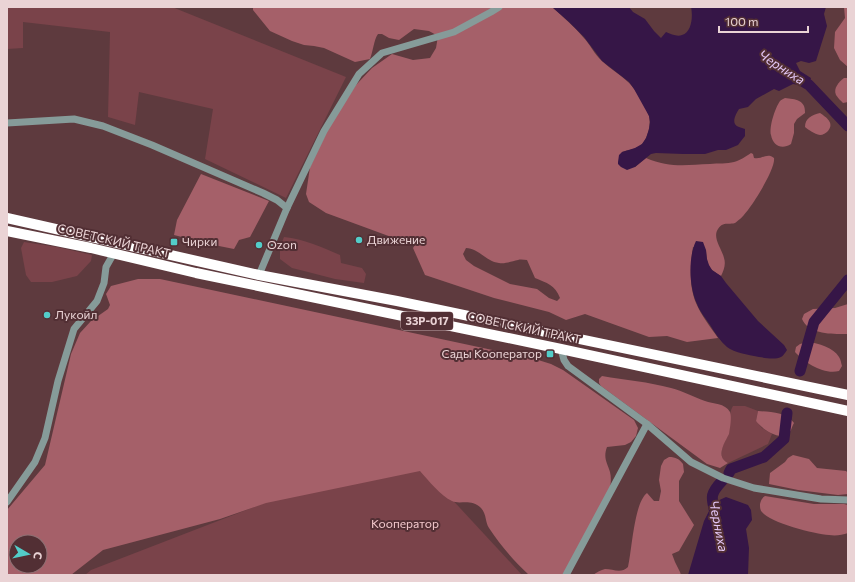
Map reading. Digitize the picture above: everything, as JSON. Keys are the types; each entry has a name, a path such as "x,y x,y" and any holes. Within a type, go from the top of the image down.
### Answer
{"highway":[{"name":"СОВЕТСКИЙ ТРАКТ","path":"7,218 259,275 397,301 848,395"},
{"name":"СОВЕТСКИЙ ТРАКТ","path":"7,231 91,248 196,273 561,349 848,411"}],"street":[{"path":"259,275 287,208 324,131 359,74 382,54 454,32 499,7"},
{"path":"7,123 74,119 104,126 263,193 277,200 287,208"},
{"path":"7,502 35,462 45,438 58,381 74,329 98,301 104,282 106,267 114,254"},
{"path":"561,349 564,360 568,366 647,424 691,462 723,478 754,488 821,499 848,500"},
{"path":"566,575 647,424"}],"green space":[{"path":"7,7 172,7 346,77 286,198 205,159 213,109 139,92 135,125 108,117 110,32 23,22 23,48 7,49"},
{"path":"284,237 305,241 340,255 341,263 362,268 366,274 364,283 335,279 292,268 280,259 280,247"},
{"path":"24,242 57,247 92,255 91,261 77,276 52,282 31,282 26,275 21,248"},
{"path":"733,406 745,406 758,411 756,421 762,428 772,434 768,444 728,463 724,461 722,453 729,431"},
{"name":"Кооператор","path":"423,468 522,575 85,575 91,570 267,502"}],"shaded area":[{"path":"253,7 552,7 580,33 599,58 608,67 631,85 645,108 649,116 650,123 646,138 638,147 622,152 635,167 646,158 670,165 685,165 731,163 751,153 753,154 754,158 771,156 774,158 771,171 755,200 744,215 735,223 722,225 716,232 717,240 725,262 721,276 713,271 709,266 706,250 693,247 691,261 692,290 696,303 718,338 687,342 667,336 649,337 585,314 566,320 549,312 494,298 425,275 413,248 415,245 412,241 394,238 326,213 309,202 306,194 310,167 331,123 356,85 372,68 392,54 413,60 430,58 436,48 438,36 429,31 414,29 399,40 378,34 375,39 370,59 355,62 324,48 304,45 270,31 253,10","holes":["466,248 475,250 490,260 499,263 527,260 535,278 553,287 560,298 557,301 549,298 537,289 510,284 474,266 466,260 463,254"]},
{"path":"844,7 848,7 848,67 840,60 834,48 835,32 845,18"},
{"path":"844,78 848,78 848,102 843,103 836,95 835,90 838,83"},
{"path":"785,98 802,103 804,105 805,113 797,119 794,124 794,133 791,144 781,147 778,146 772,139 771,127 774,113 778,104"},
{"path":"820,113 829,120 831,125 827,132 820,135 805,127 805,124 810,117"},
{"path":"201,174 269,201 250,237 239,240 234,249 174,235 177,220"},
{"path":"138,279 160,279 535,359 563,370 634,420 638,428 636,436 631,442 625,445 607,447 605,457 611,478 609,495 564,575 529,575 508,553 493,534 481,508 470,502 455,502 448,499 435,488 420,471 266,503 220,519 103,550 71,575 7,575 7,510 45,465 71,354 80,333 91,321 108,309 110,305 106,294 111,286"},
{"path":"848,304 848,334 816,331 805,324 802,319 804,314 813,309 835,308"},
{"path":"808,342 825,346 837,354 842,366 839,371 833,372 821,370 809,364 795,352 796,347 800,344"},
{"path":"602,376 671,388 705,401 719,404 728,409 730,412 731,423 729,434 723,445 722,457 728,463 720,468 707,464 601,386 599,379"},
{"path":"758,411 778,413 791,419 794,423 790,432 780,436 770,433 756,421"},
{"path":"793,455 809,459 817,468 846,471 848,473 848,494 838,495 798,490 769,484 770,473"},
{"path":"669,457 674,457 683,464 684,472 679,481 679,501 694,525 679,551 672,554 681,575 593,575 605,569 620,571 628,567 639,506 647,493 654,501 659,501 661,491 659,480 661,466 664,460"},
{"path":"765,496 814,504 848,505 848,533 841,535 822,534 793,527 774,520 760,509 762,498"}],"water":[{"path":"552,7 629,7 633,12 645,19 661,38 666,32 678,36 688,31 692,15 691,7 826,7 824,14 827,26 816,61 809,63 801,61 796,63 800,71 811,78 809,85 804,86 793,84 779,91 774,89 756,99 748,107 739,109 734,121 736,126 745,129 745,136 738,145 726,150 718,150 705,154 651,154 635,167 627,170 618,164 619,155 622,152 642,144 649,129 649,116 629,82 602,61 584,37"},
{"path":"696,241 703,242 707,259 712,270 721,276 758,321 784,345 787,350 782,357 767,358 738,352 727,347 718,337 700,310 692,290 690,272 693,248"},
{"path":"726,497 748,505 751,510 752,520 746,529 749,548 748,575 688,575 704,521 713,503"}],"waterway":[{"name":"Черниха","path":"796,77 809,85 848,126"},
{"name":"Черниха","path":"800,371 814,322 848,280"},
{"name":"Черниха","path":"729,473 731,469 764,457 784,439 787,413"},
{"name":"Черниха","path":"716,517 712,498 715,490 722,481"}],"place":[{"name":"Движение","path":"359,240"},
{"name":"Чирки","path":"174,242"},
{"name":"Ozon","path":"259,245"},
{"name":"Лукойл","path":"47,315"},
{"name":"Сады Кооператор","path":"550,354"}]}
